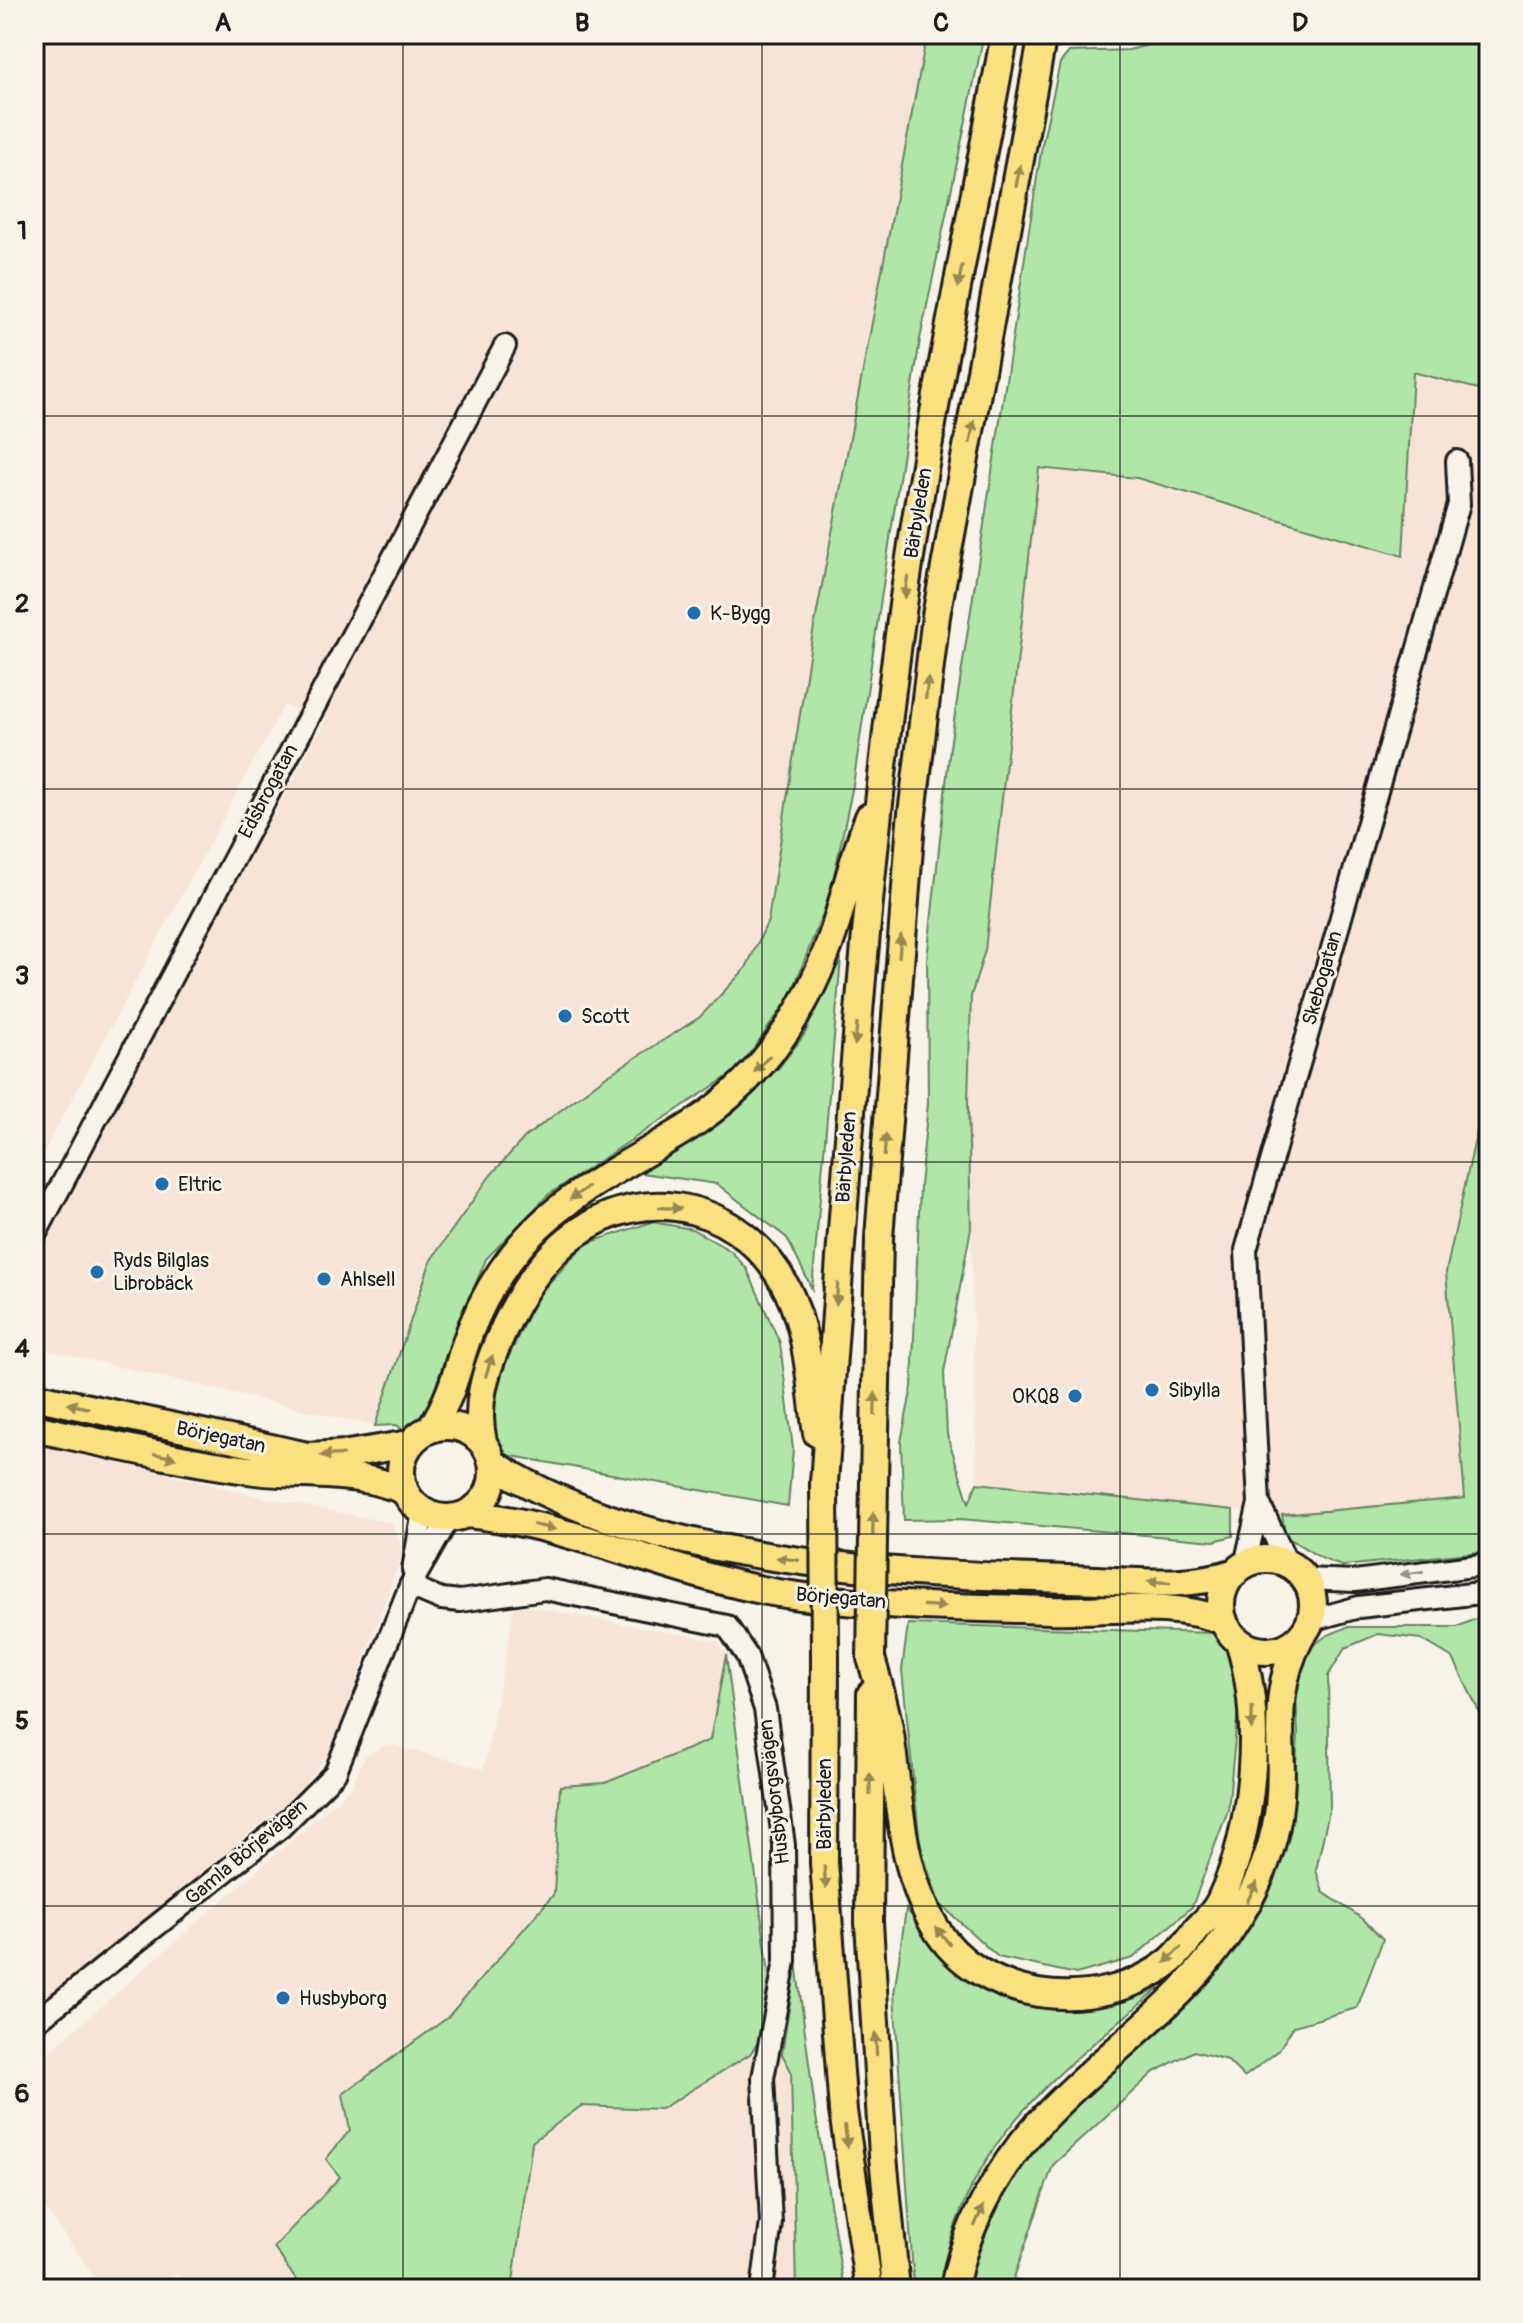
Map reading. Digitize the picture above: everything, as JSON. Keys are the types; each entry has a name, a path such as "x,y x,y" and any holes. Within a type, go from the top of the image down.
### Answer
{"main road":[{"name":"Bärbyleden","path":"869,2289 843,2111 824,1863 824,1483 850,1097 880,790 903,604 931,431 1005,34"},
{"name":"Bärbyleden","path":"896,2289 883,2156 869,1922 879,1238 911,822 936,616 1043,34"},
{"path":"824,1483 804,1340 788,1290 763,1252 730,1224 697,1210 671,1207 627,1210 576,1233 558,1249 517,1303 494,1353 480,1397 478,1422 488,1453 489,1493 458,1516 423,1511 405,1491 401,1475 402,1459 409,1444 431,1428 452,1392 479,1312 513,1255 581,1191 694,1123 728,1097 782,1039 820,967 854,854 880,790"},
{"name":"Börjegatan","path":"34,1396 307,1456 409,1444"},
{"path":"431,1428 459,1426 488,1453"},
{"name":"Börjegatan","path":"34,1428 186,1461 294,1476 362,1476 405,1491"},
{"name":"Börjegatan","path":"488,1453 577,1509 638,1527 780,1558 927,1574 1192,1584 1240,1568"},
{"name":"Börjegatan","path":"458,1516 570,1533 679,1568 778,1593 927,1606 1093,1611 1179,1608 1232,1632"},
{"path":"871,1658 889,1729 907,1854 916,1891 936,1929 957,1954 997,1981 1018,1990 1050,1995 1095,1995 1130,1983 1170,1961 1219,1904 1244,1837 1251,1762 1252,1696 1223,1595 1240,1568 1267,1559 1297,1572 1313,1604 1306,1629 1280,1687 1278,1814 1264,1867 1239,1917 1198,1977 1038,2124 992,2187 959,2261 954,2289"},
{"path":"1232,1632 1251,1648 1277,1650 1306,1629"}],"street":[{"name":"Edsbrogatan","path":"34,1237 505,346"},
{"name":"Skebogatan","path":"1240,1568 1259,1503 1246,1250 1459,504 1457,461"},
{"name":"Skebogatan","path":"1259,1503 1297,1572"},
{"name":"Gamla Börjevägen","path":"34,2023 281,1827 335,1773 410,1586 423,1511"},
{"name":"Gamla Börjevägen","path":"410,1586 458,1516"},
{"path":"1297,1572 1355,1581 1489,1564"},
{"name":"Husbyborgsvägen","path":"410,1586 441,1599 460,1601 545,1589 727,1626 747,1656 765,1709 784,1845 785,1961 763,2078 771,2222 762,2289"},
{"path":"1306,1629 1359,1607 1489,1592"}],"shaded area":[{"path":"34,34 622,34 618,44 677,34 927,34 811,643 768,921 746,968 700,1017 605,1077 525,1137 490,1176 431,1260 375,1426 34,1347 34,1270 69,1179 326,720 284,705 34,1170"},
{"path":"1489,242 1489,1075 1446,1273 1465,1498 1282,1515 977,1483 968,1102 971,995 985,950 1039,468 1137,478 1403,556 1413,372"},
{"path":"34,1442 266,1498 391,1523 404,1549 332,1749 296,1795 34,2011"},
{"path":"515,1604 717,1641 726,1655 710,1740 605,1783 560,1786 554,1894 447,2018 343,2094 350,2130 340,2176 274,2247 302,2289 188,2289 176,2274 157,2289 103,2289 34,2193 34,2065 350,1789 365,1756 388,1744 484,1769"},
{"path":"750,2054 782,2054 791,2071 796,2289 512,2289 532,2142 581,2106 661,2109"}],"green space":[{"path":"927,34 984,34 920,339 853,785 830,895 790,997 739,1069 548,1195 486,1259 446,1354 425,1421 406,1433 397,1425 375,1426 431,1260 490,1176 525,1137 605,1077 700,1017 746,968 768,921 811,643"},
{"path":"1190,34 1489,34 1489,392 1413,372 1403,556 1137,478 1039,468 985,950 971,996 968,1102 971,1228 944,1372 947,1435 969,1503 977,1483 1233,1510 1233,1536 1214,1541 960,1519 904,1520 901,1442 912,1387 920,1186 928,1103 927,959 950,747 1042,145 1060,63 1069,52 1129,50"},
{"path":"841,958 812,1289 787,1238 717,1184 642,1173 651,1161 724,1113 777,1070 804,1035"},
{"path":"1489,1075 1489,1551 1343,1566 1335,1564 1286,1537 1282,1515 1465,1498 1446,1272"},
{"path":"652,1222 692,1229 731,1251 747,1269 780,1343 793,1449 788,1506 501,1454 489,1426 496,1385 536,1297 585,1244"},
{"path":"1489,1613 1489,1732 1453,1658 1421,1639 1378,1634 1345,1648 1328,1676 1330,1807 1316,1870 1323,1892 1363,1919 1383,1939 1357,2008 1294,2026 1278,2051 1244,2077 1227,2060 1194,2051 1154,2072 1053,2165 1010,2289 965,2289 969,2259 1021,2164 1278,1863 1293,1804 1298,1735 1295,1672 1299,1656 1326,1636 1347,1627 1457,1627"},
{"path":"908,1624 1213,1633 1231,1651 1239,1698 1228,1810 1192,1907 1133,1958 1076,1974 998,1957 939,1903 920,1845 902,1670"},
{"path":"726,1655 775,2018 750,2054 661,2109 581,2106 532,2142 512,2289 302,2289 274,2247 340,2177 326,2159 350,2130 343,2094 447,2018 554,1894 560,1786 605,1783 710,1740"},
{"path":"906,1909 964,1975 1079,2007 1160,1987 1049,2084 1018,2116 992,2151 969,2191 952,2236 939,2289 914,2289 894,1994"},
{"path":"796,1962 815,2110 844,2289 796,2289 791,2071 782,2054"}],"place":[{"name":"K-Bygg","path":"694,613"},
{"name":"Scott","path":"565,1016"},
{"name":"Eltric","path":"162,1184"},
{"name":"Ryds Bilglas Librobäck","path":"97,1272"},
{"name":"Ahlsell","path":"324,1279"},
{"name":"Sibylla","path":"1152,1390"},
{"name":"OKQ8","path":"1075,1396"},
{"name":"Husbyborg","path":"283,1998"}]}
